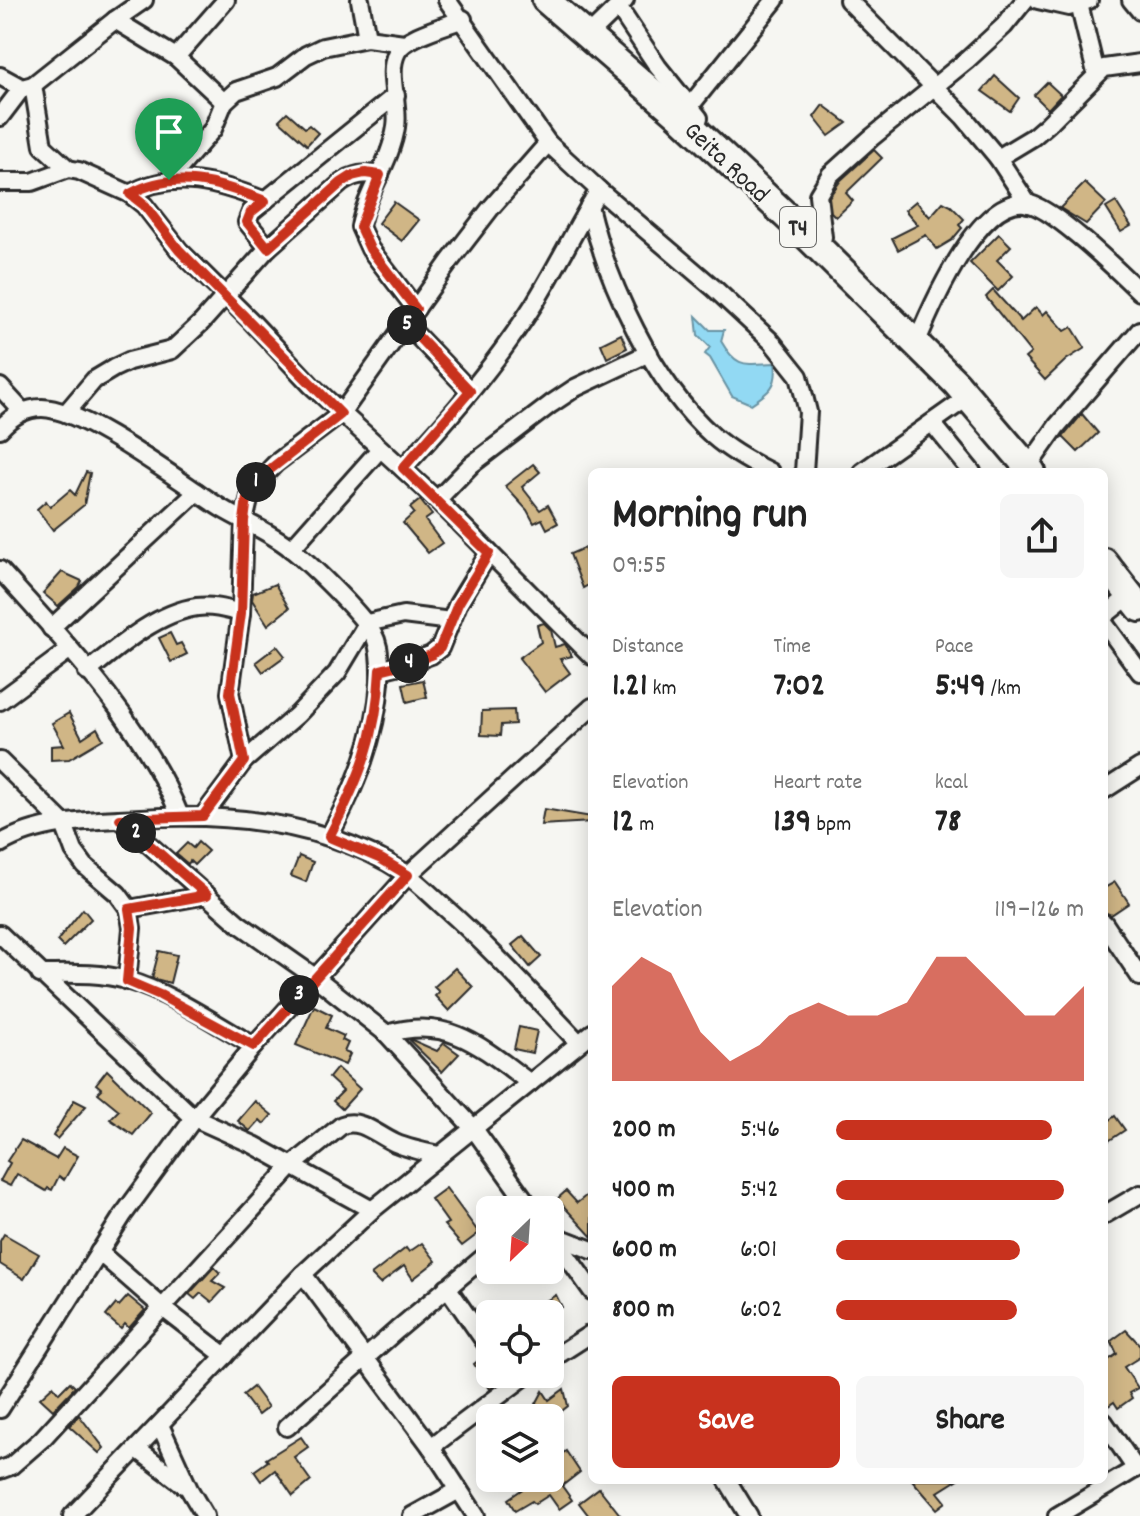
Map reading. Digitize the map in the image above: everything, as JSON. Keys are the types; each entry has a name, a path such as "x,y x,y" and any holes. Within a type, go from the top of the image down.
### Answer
{"highway":[{"name":"Geita Road","path":"550,1 685,112 796,225 918,339 1029,468"},
{"path":"1108,567 1135,602"}],"street":[{"path":"0,117 27,86 144,0"},
{"path":"176,57 226,0"},
{"path":"360,0 367,38"},
{"path":"447,0 548,143 715,289 772,342 799,376 808,412 804,468"},
{"path":"685,112 775,0"},
{"path":"848,0 963,116 998,158 1028,204"},
{"path":"823,237 818,195 830,175 967,60 1004,26 1025,0"},
{"path":"1038,0 1059,7 1082,2 1096,73"},
{"path":"1131,0 1140,11"},
{"path":"589,35 622,4 685,112 823,237 918,339 952,266 970,239 998,214 1015,204 1028,204 1044,211 1094,250 1140,292"},
{"path":"416,309 370,249 360,227 397,124 393,66 396,53 404,43 463,19"},
{"path":"115,20 176,57 224,102"},
{"path":"169,180 213,129 224,102 236,91 277,77 306,55 323,47 367,38 404,43"},
{"path":"998,158 1048,124 1096,73 1116,65 1140,63"},
{"path":"0,76 27,86"},
{"path":"27,86 43,146 68,169"},
{"path":"268,248 247,222 251,212 396,95"},
{"path":"244,761 230,693 241,613 247,498 259,478 341,414 490,209 548,143"},
{"path":"0,182 32,182 68,169 130,194 144,205 179,250 341,414 437,500 588,652"},
{"path":"66,413 94,380 114,368 172,350 268,248 341,183 365,173 380,175"},
{"path":"130,194 169,180 218,184 265,201"},
{"path":"403,468 498,357 534,304 599,190"},
{"path":"589,206 596,234 619,294 633,327 649,353 685,406 712,435 764,468"},
{"path":"405,323 470,391"},
{"path":"1031,468 1057,426 1140,330"},
{"path":"437,500 456,477 551,404 575,388 649,353"},
{"path":"0,387 22,411"},
{"path":"868,468 968,397"},
{"path":"0,429 22,411 43,408 66,413 142,455 291,549 367,623 379,650 376,721 358,778 329,837"},
{"path":"932,423 969,468"},
{"path":"291,549 380,449"},
{"path":"51,628 197,492"},
{"path":"380,670 431,655 440,648 458,604 489,553"},
{"path":"480,569 503,567"},
{"path":"0,570 87,672 147,750 168,786 180,816"},
{"path":"1108,614 1135,602"},
{"path":"87,672 119,647 179,612 215,607 241,613"},
{"path":"203,816 244,761 316,697 337,673 367,623 403,615 451,621"},
{"path":"1108,628 1140,672"},
{"path":"0,701 69,650"},
{"path":"0,1409 99,1252 194,1118 254,1046 408,875 588,711"},
{"path":"0,761 64,824 74,851 85,866 118,894 129,909 132,928 127,981"},
{"path":"1108,787 1140,767"},
{"path":"0,844 15,835 64,824 180,816 203,816 329,837 381,859 408,875 586,1038 372,1210 303,1274 72,1516"},
{"path":"120,819 238,923 315,977 387,1034 474,1129 522,1196"},
{"path":"129,909 207,895"},
{"path":"1108,929 1140,977"},
{"path":"0,934 194,1118 293,1165 372,1210"},
{"path":"40,974 93,974 127,981 160,995 254,1046"},
{"path":"387,1034 421,1026 444,1030 493,1056 530,1083"},
{"path":"0,1470 11,1466 42,1439 293,1165 330,1134 351,1122 404,1146 439,1155"},
{"path":"1108,1213 1140,1194"},
{"path":"564,1238 588,1248"},
{"path":"564,1251 588,1285"},
{"path":"99,1252 163,1308 225,1356"},
{"path":"287,1427 476,1263"},
{"path":"303,1274 431,1447 476,1516"},
{"path":"447,1287 476,1329"},
{"path":"564,1351 588,1336"},
{"path":"431,1447 500,1388"},
{"path":"160,1425 205,1516"},
{"path":"1057,1516 1138,1467 1108,1427"},
{"path":"137,1449 189,1489"},
{"path":"729,1484 749,1516"},
{"path":"412,1516 459,1490"}],"water":[{"path":"696,316 710,330 724,330 721,341 737,361 775,363 774,383 767,392 751,404 732,396 705,354 710,347 698,335"}],"building":[{"path":"995,76 1019,98 1010,111 982,91"},
{"path":"1047,82 1061,95 1048,109 1034,95"},
{"path":"823,105 847,123 829,136 814,117"},
{"path":"287,112 305,128 309,125 318,133 307,145 279,120"},
{"path":"874,150 882,158 846,193 853,201 836,217 831,212 829,197 841,180"},
{"path":"1085,183 1106,203 1086,224 1060,208"},
{"path":"916,201 930,217 943,202 951,206 964,219 959,225 962,228 952,240 937,249 926,235 898,250 892,238 918,225 905,210"},
{"path":"394,202 419,220 402,241 378,223"},
{"path":"1116,202 1131,226 1121,232 1106,208"},
{"path":"999,234 1011,246 997,260 1013,276 998,291 970,263"},
{"path":"993,290 1021,321 1036,307 1043,315 1047,311 1065,331 1072,327 1085,348 1066,360 1045,380 1025,358 1031,353 986,297"},
{"path":"621,334 627,348 607,358 601,344"},
{"path":"1082,414 1098,433 1078,452 1063,437"},
{"path":"533,464 540,472 522,487 540,510 548,505 558,523 547,529 542,519 534,523 527,510 505,486"},
{"path":"86,472 90,473 84,505 53,530 37,509 46,501 50,507 70,490 75,495"},
{"path":"420,500 432,515 425,520 442,543 428,553 403,523 414,513 410,508"},
{"path":"584,548 588,558 588,585 583,588 570,554"},
{"path":"62,572 82,581 58,606 43,593"},
{"path":"275,584 289,608 268,625 252,600 253,593"},
{"path":"544,623 551,630 555,647 565,644 572,656 560,659 570,673 545,692 519,658 541,642 537,625"},
{"path":"170,633 176,645 181,643 187,654 171,662 159,638"},
{"path":"277,646 285,656 263,672 256,662"},
{"path":"423,680 427,697 407,702 403,684"},
{"path":"514,710 515,724 501,725 500,736 481,735 482,711"},
{"path":"69,713 82,738 97,728 103,739 69,759 51,760 51,746 64,745 52,723"},
{"path":"544,809 588,816 588,822 541,825"},
{"path":"198,842 208,851 194,865 176,854 187,843 193,848"},
{"path":"299,856 313,862 306,882 291,876"},
{"path":"1115,882 1129,903 1111,915 1108,914 1108,886"},
{"path":"83,909 91,919 63,947 57,941"},
{"path":"523,936 541,957 530,967 512,945"},
{"path":"159,951 177,955 170,983 152,978"},
{"path":"455,968 473,987 449,1011 435,996 439,992 434,987"},
{"path":"314,1006 332,1015 326,1028 344,1036 342,1040 348,1043 344,1052 350,1054 345,1065 296,1045"},
{"path":"519,1027 537,1031 532,1053 514,1049"},
{"path":"412,1040 437,1051 444,1043 459,1054 442,1072"},
{"path":"337,1068 360,1089 342,1109 333,1101 343,1091 329,1078"},
{"path":"107,1070 151,1113 133,1135 110,1119 119,1110 98,1093 102,1089 96,1084"},
{"path":"74,1100 86,1106 57,1139 53,1136"},
{"path":"255,1101 272,1115 264,1124 260,1120 250,1131 238,1121"},
{"path":"1115,1116 1125,1130 1108,1141 1108,1121"},
{"path":"21,1140 56,1159 63,1148 78,1156 64,1180 59,1176 52,1190 48,1188 46,1191 17,1174 10,1186 0,1181 10,1163 7,1161"},
{"path":"446,1188 476,1229 476,1235 462,1246 444,1225 448,1223 431,1199"},
{"path":"566,1191 577,1203 588,1194 588,1233 564,1207 564,1196 560,1196"},
{"path":"4,1234 39,1254 24,1279 0,1264 0,1241"},
{"path":"422,1243 436,1261 413,1279 404,1266 380,1284 371,1275 406,1248 409,1252"},
{"path":"214,1267 220,1273 212,1281 225,1288 212,1302 201,1293 195,1299 189,1294"},
{"path":"128,1296 145,1310 129,1328 125,1324 121,1329 106,1316"},
{"path":"1126,1330 1140,1345 1140,1357 1124,1367 1138,1388 1129,1393 1132,1398 1118,1408 1114,1402 1108,1406 1108,1360 1117,1354 1111,1341"},
{"path":"70,1382 75,1387 53,1410 40,1398 53,1386 59,1393"},
{"path":"253,1387 268,1407 258,1415 243,1395"},
{"path":"564,1389 568,1406 564,1409 564,1404 536,1404 543,1391 549,1400"},
{"path":"79,1415 104,1448 99,1453 69,1426"},
{"path":"301,1437 308,1447 294,1457 311,1481 293,1496 275,1470 261,1481 254,1471 268,1461 266,1459"},
{"path":"566,1451 580,1472 564,1484"},
{"path":"915,1484 951,1484 938,1492 946,1502 937,1509"},
{"path":"599,1488 621,1516 589,1516 579,1503"},
{"path":"564,1489 572,1500 559,1509 549,1495 515,1511 508,1499 518,1492 564,1492"}],"route":[{"path":"365,173 380,175 361,219 362,235 416,309 405,323 470,391 403,468 489,553 458,604 440,648 412,662 380,670 376,721 368,752 329,837 354,846 408,875 254,1046 160,995 127,981 132,928 129,909 207,895 120,819 203,816 244,761 230,693 241,613 247,498 259,478 341,414 179,250 144,205 130,194 139,188 169,180 218,184 265,201 251,212 247,222 268,248 307,210 341,183 365,173"}]}
